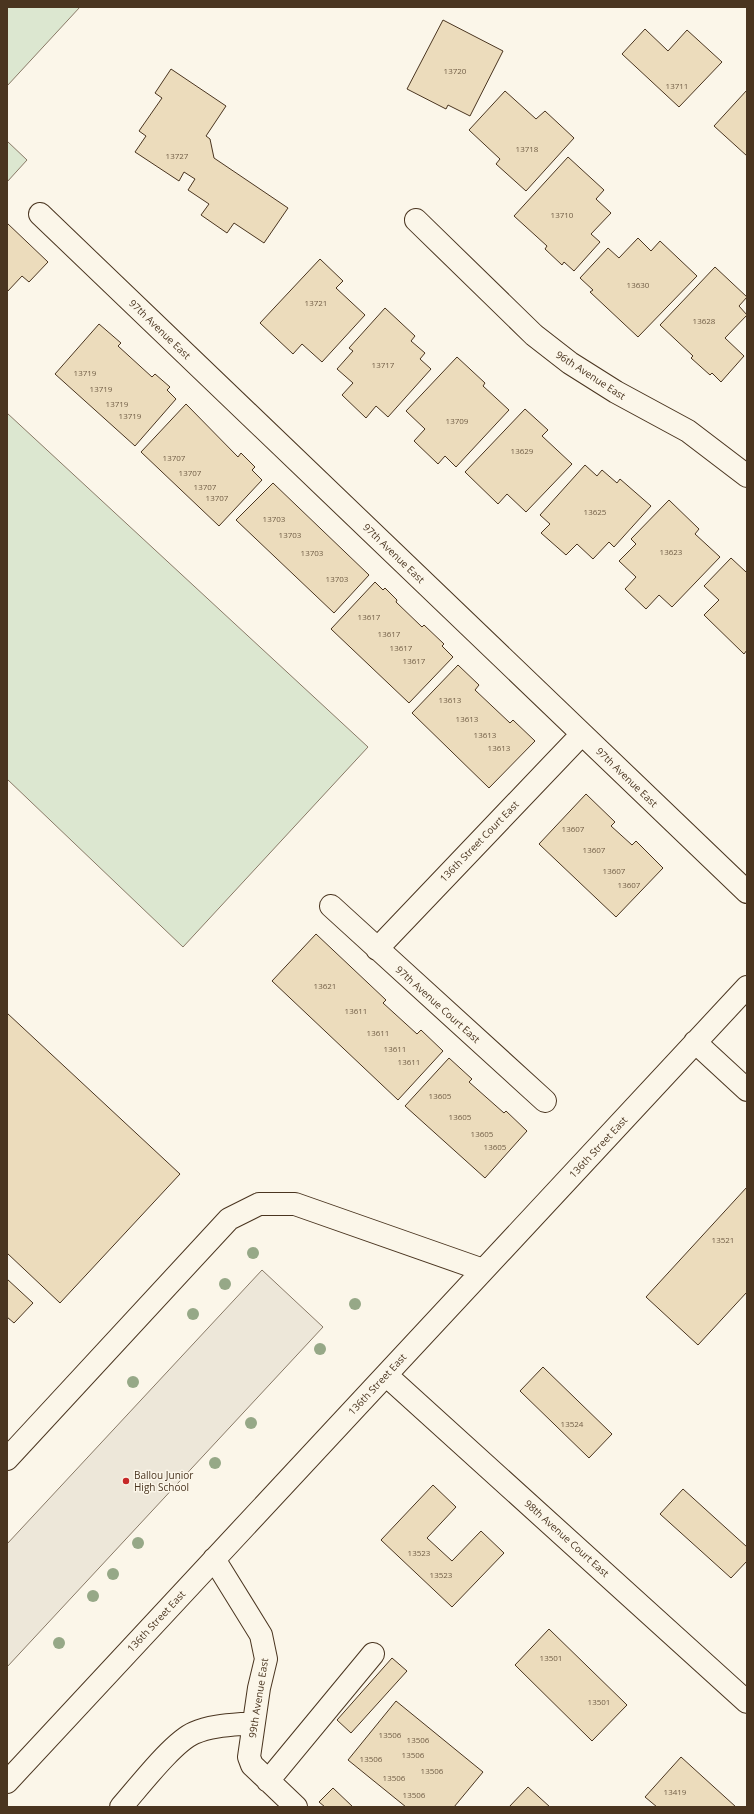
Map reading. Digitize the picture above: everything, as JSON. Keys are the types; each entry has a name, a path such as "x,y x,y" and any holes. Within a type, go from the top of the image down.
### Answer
{"street":[{"name":"97th Avenue East","path":"40,214 747,892"},
{"name":"96th Avenue East","path":"416,220 517,319 570,363 616,392 688,431 747,476"},
{"name":"136th Street Court East","path":"377,949 582,734"},
{"name":"97th Avenue Court East","path":"331,906 545,1101"},
{"name":"136th Street East","path":"7,1782 747,987"},
{"path":"695,1042 747,1090"},
{"path":"7,1459 229,1219 259,1204 295,1204 483,1270"},
{"name":"98th Avenue Court East","path":"386,1374 747,1702"},
{"name":"99th Avenue East","path":"214,1559 261,1635 266,1659 259,1688 249,1756 252,1765 296,1807"},
{"path":"268,1781 373,1654"},
{"path":"121,1807 178,1743 193,1733 210,1728 254,1723"}],"green space":[{"path":"7,7 80,7 7,86"},
{"path":"7,141 27,160 7,182"},
{"path":"7,413 368,747 183,947 7,779"}],"shaded area":[{"path":"262,1270 323,1327 7,1667 7,1544"}],"building":[{"path":"443,20 503,51 470,116 448,105 446,109 407,89"},
{"path":"645,29 668,51 687,30 722,62 679,107 622,54"},
{"path":"171,69 226,106 206,136 210,139 214,158 288,208 264,243 234,223 227,233 201,215 209,204 188,190 195,179 184,172 179,181 135,152 146,136 139,131 162,98 155,93"},
{"path":"747,90 747,156 714,126"},
{"path":"505,91 536,119 545,111 574,138 526,191 496,164 500,159 469,130"},
{"path":"568,157 604,190 596,199 611,213 591,234 600,242 574,271 564,262 562,265 545,249 547,246 514,216"},
{"path":"7,223 48,262 29,282 22,276 7,292"},
{"path":"638,238 651,251 660,241 697,276 638,337 590,292 593,290 580,278 608,248 619,258"},
{"path":"320,259 343,281 336,288 365,315 322,362 302,344 293,354 260,323"},
{"path":"715,267 747,297 739,306 747,315 725,338 744,356 721,382 712,373 710,375 691,358 693,356 660,325"},
{"path":"385,308 415,336 411,341 425,353 420,359 431,369 388,417 376,406 366,418 342,395 353,383 337,369 353,351 349,348"},
{"path":"99,324 121,343 118,346 152,377 155,374 170,387 167,390 176,399 135,446 55,374"},
{"path":"457,357 485,383 483,386 509,410 456,467 445,456 438,464 414,441 425,429 406,411"},
{"path":"186,404 238,457 241,453 255,467 252,470 262,480 219,526 141,452"},
{"path":"525,409 548,430 542,436 572,464 526,512 507,494 498,504 465,472"},
{"path":"585,465 597,476 602,470 617,483 620,479 651,506 614,547 609,542 593,559 577,544 566,555 541,533 550,524 540,515"},
{"path":"273,483 369,575 334,613 236,520"},
{"path":"669,500 699,529 695,534 720,557 672,607 659,595 646,609 625,589 636,577 619,561 636,544 631,539"},
{"path":"731,558 746,572 747,571 747,650 744,654 704,615 719,600 704,586"},
{"path":"375,582 383,590 385,588 397,600 396,602 422,627 424,625 444,644 442,646 453,657 409,703 331,629"},
{"path":"458,665 479,685 475,690 510,723 513,720 535,741 489,788 412,713"},
{"path":"586,794 615,822 611,826 632,845 636,841 663,868 616,917 539,844"},
{"path":"316,934 386,1000 383,1003 417,1034 421,1030 443,1051 398,1100 272,981"},
{"path":"7,1013 180,1174 60,1303 7,1253"},
{"path":"449,1058 472,1079 469,1082 504,1113 506,1111 527,1131 485,1178 405,1106"},
{"path":"747,1187 747,1292 698,1345 646,1297"},
{"path":"7,1279 33,1303 14,1323 7,1317"},
{"path":"543,1367 612,1434 589,1458 520,1391"},
{"path":"433,1485 456,1507 427,1538 452,1561 481,1531 504,1553 452,1607 381,1540"},
{"path":"683,1489 747,1547 747,1561 731,1578 660,1514"},
{"path":"549,1629 627,1705 592,1741 515,1665"},
{"path":"392,1658 407,1671 351,1733 337,1720"},
{"path":"396,1701 483,1772 454,1807 406,1807 348,1760"},
{"path":"681,1757 736,1807 657,1807 645,1797"},
{"path":"528,1787 550,1807 509,1807"},
{"path":"333,1788 353,1807 325,1807 319,1802"}],"place":[{"name":"Ballou Junior High School","path":"126,1481"}]}
